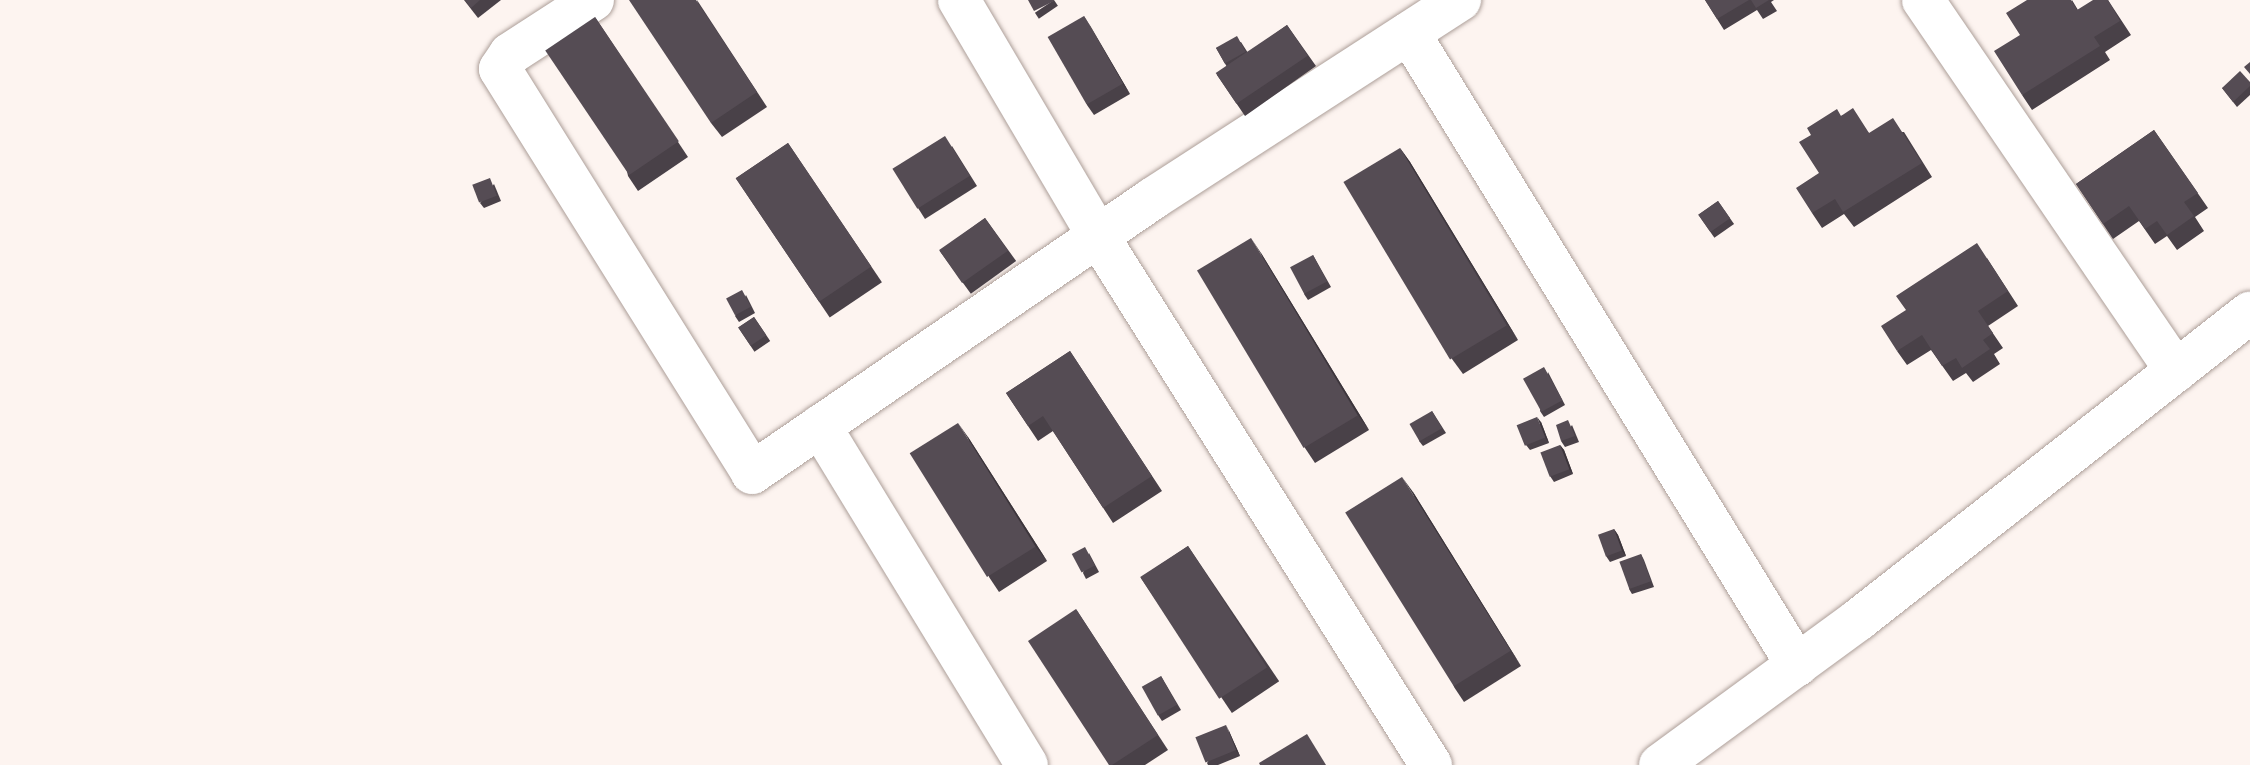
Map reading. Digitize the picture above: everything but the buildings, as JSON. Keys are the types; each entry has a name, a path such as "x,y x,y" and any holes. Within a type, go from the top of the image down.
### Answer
{"street":[{"path":"593,0 510,54 500,69 752,473 1098,236 1460,0"},
{"path":"959,0 1098,236 1431,765"},
{"path":"1923,0 2176,371"},
{"path":"1409,33 1797,665"},
{"path":"1660,765 1797,665 2250,313"},
{"path":"820,426 1027,765"}]}
